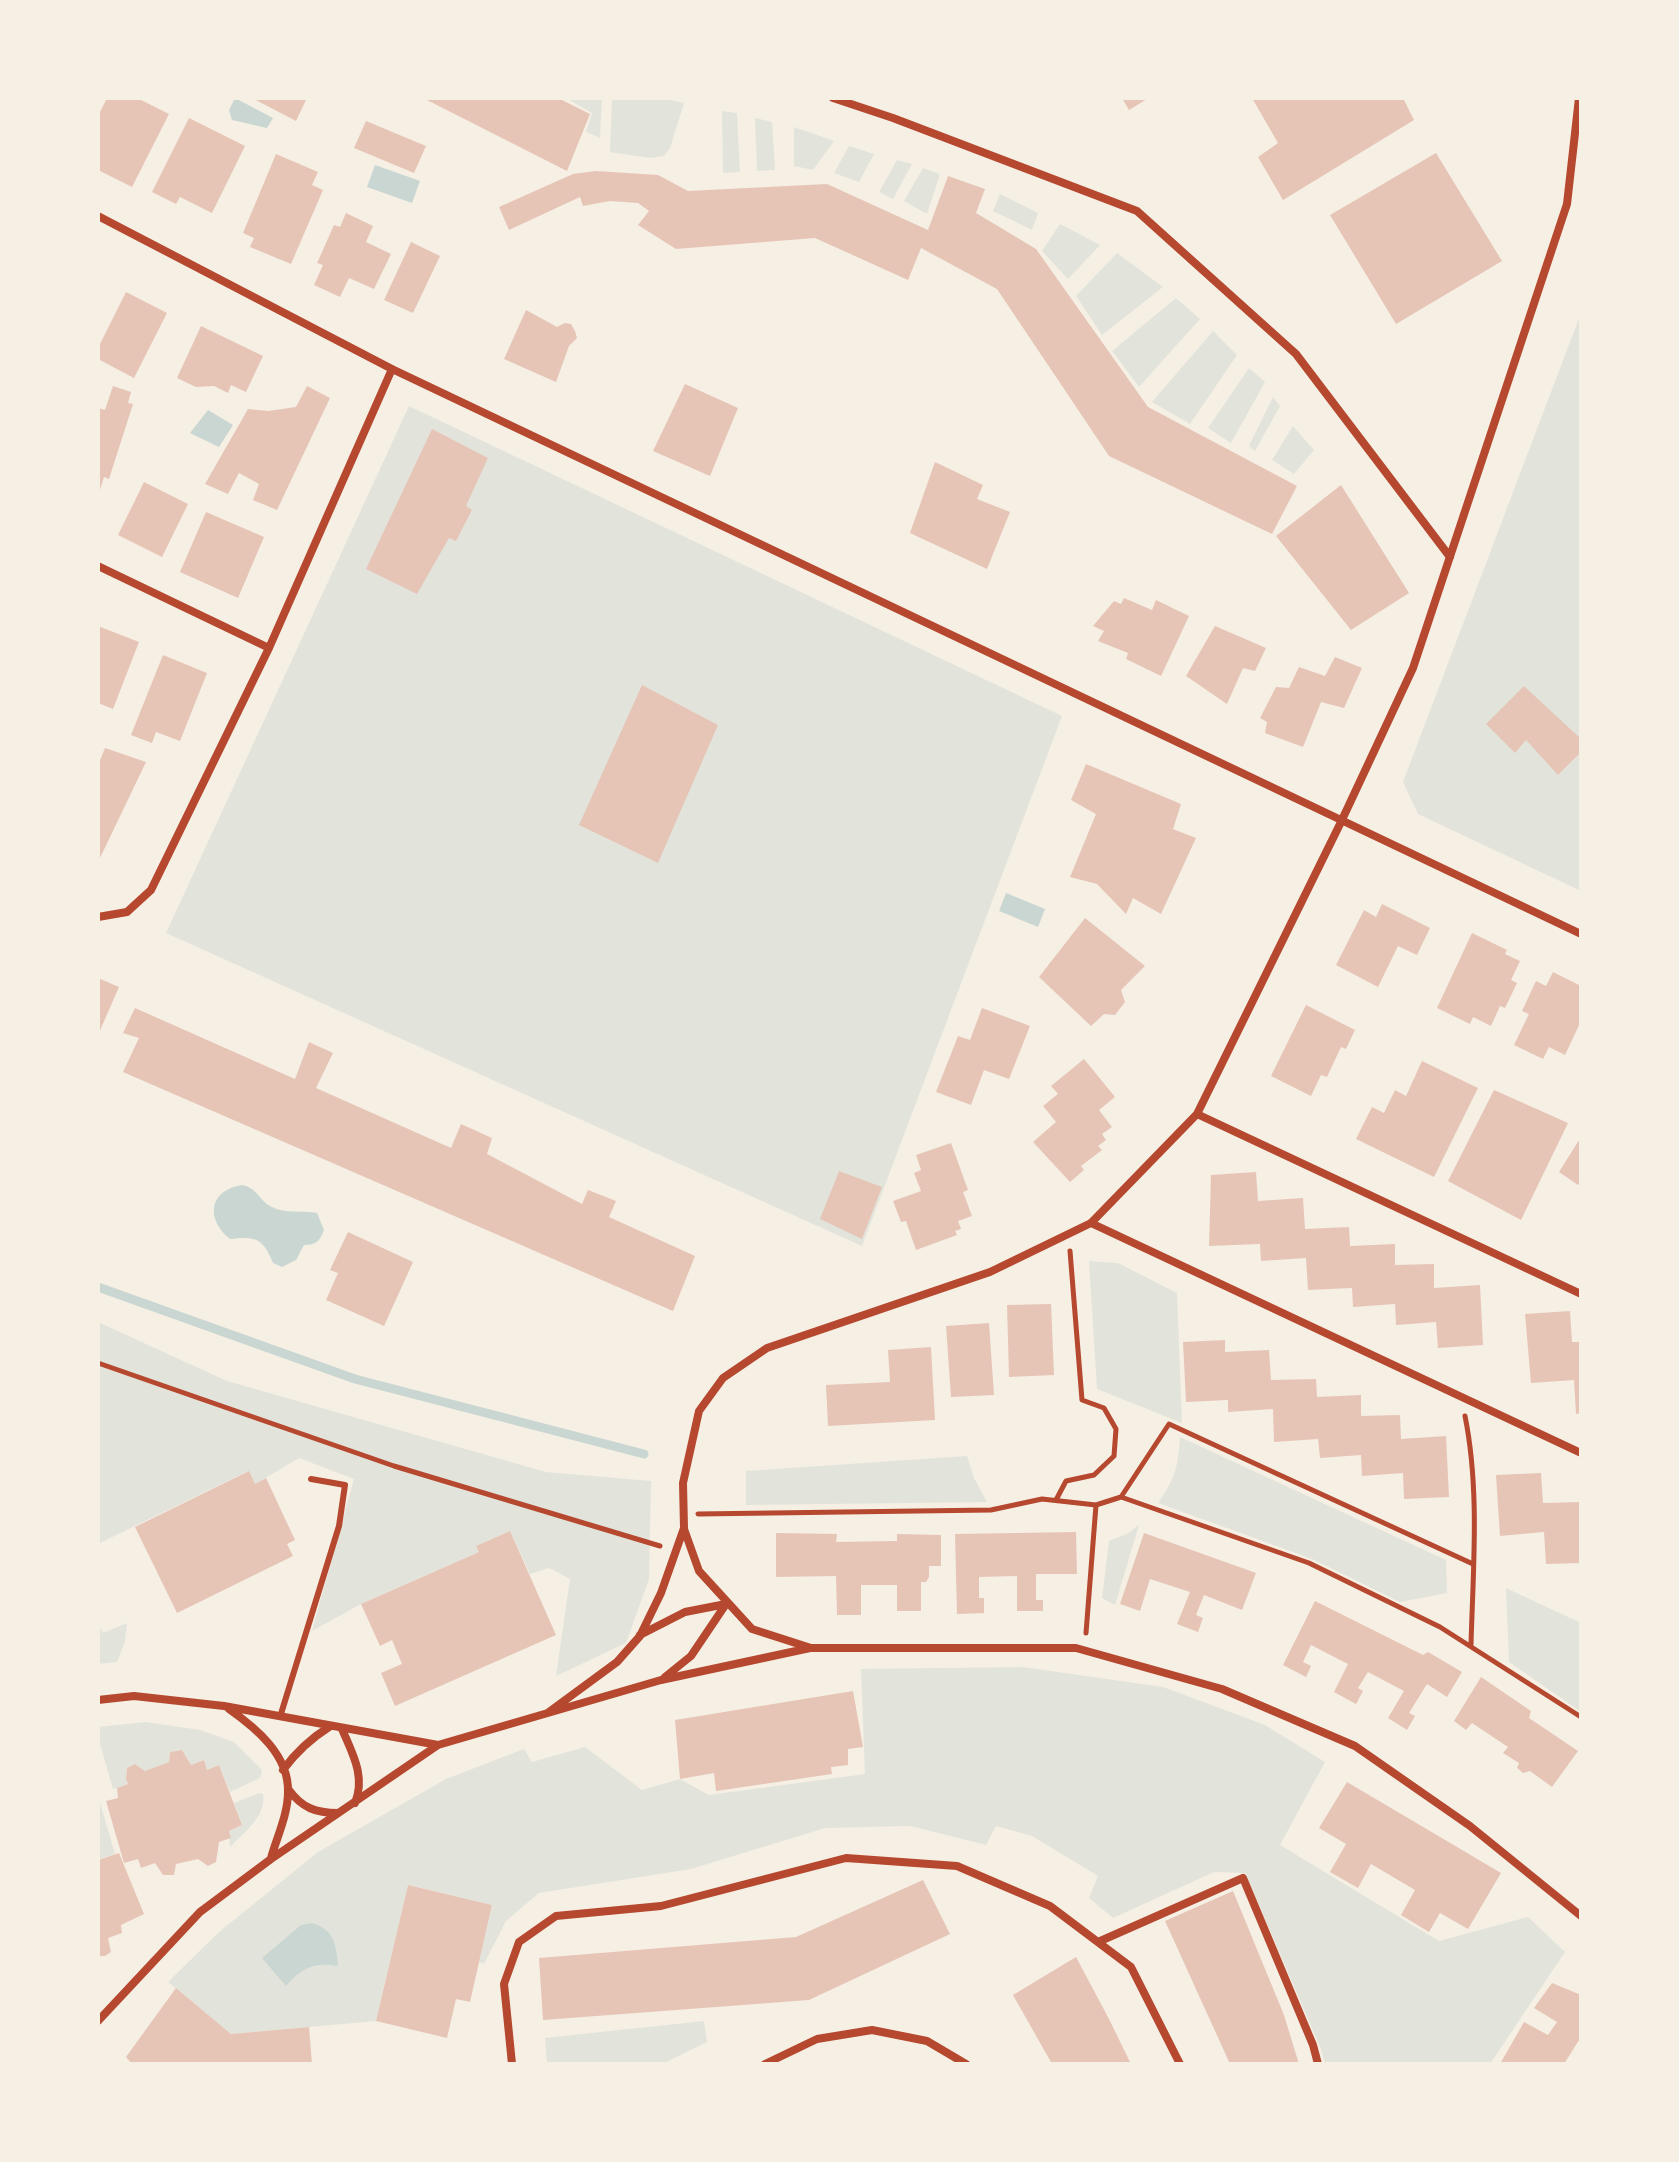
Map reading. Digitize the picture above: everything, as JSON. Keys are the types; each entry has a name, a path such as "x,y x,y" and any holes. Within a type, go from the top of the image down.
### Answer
{"street":[{"path":"833,98 1137,211 1296,354 1450,557"},
{"path":"811,1648 752,1629 699,1571 684,1528 683,1483 699,1411 723,1378 767,1348 990,1272 1091,1223 1197,1114 1413,668 1567,204 1579,98"},
{"path":"98,216 392,369 1581,934"},
{"path":"98,917 127,912 151,890 269,648 392,369"},
{"path":"98,566 269,648"},
{"path":"1197,1114 1581,1294"},
{"path":"1091,1223 1581,1453"},
{"path":"549,1712 617,1662 640,1636 661,1593 684,1528"},
{"path":"640,1636 685,1612 726,1604"},
{"path":"661,1680 691,1656 726,1604"},
{"path":"98,2021 200,1912 271,1859 438,1745 661,1680 811,1648 1061,1648 1085,1651 1222,1689 1355,1746 1470,1826 1581,1916"},
{"path":"98,1700 134,1696 224,1706 438,1745"},
{"path":"224,1706 258,1730 273,1748 289,1790 306,1808 339,1813"},
{"path":"283,1770 312,1737 330,1726"},
{"path":"342,1729 358,1768 359,1793 355,1804"},
{"path":"271,1859 289,1790"},
{"path":"512,2064 504,1984 519,1942 556,1916 661,1906 846,1858 957,1866 1050,1906 1131,1967 1180,2064"},
{"path":"1098,1942 1243,1878 1313,2045 1318,2064"},
{"path":"765,2064 817,2039 872,2030 927,2041 966,2064"}],"lane":[{"path":"280,1717 339,1526 345,1485 311,1479"}],"path":[{"path":"1056,1501 1066,1481 1094,1475 1114,1456 1116,1429 1104,1408 1082,1400 1068,1234"},
{"path":"98,1363 394,1466 676,1550"},
{"path":"1121,1497 1169,1424 1473,1564"},
{"path":"1469,1439 1473,1564 1471,1646"},
{"path":"683,1514 991,1510 1042,1499 1096,1505 1121,1497 1309,1563 1440,1627 1581,1717"},
{"path":"1085,1651 1096,1505"}],"shaded area":[{"path":"235,98 273,118 267,128 232,120 229,110"},
{"path":"566,98 602,98 600,138 586,132 592,113"},
{"path":"612,98 662,98 684,103 670,148 664,156 650,158 610,152"},
{"path":"722,111 737,113 740,172 723,173"},
{"path":"755,118 772,122 775,170 757,171"},
{"path":"794,127 834,141 813,170 794,166"},
{"path":"849,146 874,154 859,182 834,173"},
{"path":"897,160 912,164 893,199 879,192"},
{"path":"375,165 420,181 412,203 367,187"},
{"path":"923,168 940,174 927,214 904,201"},
{"path":"1000,194 1038,213 1032,230 993,211"},
{"path":"1060,224 1100,245 1068,279 1042,251"},
{"path":"1117,253 1163,287 1102,335 1076,296"},
{"path":"1176,298 1200,319 1139,387 1112,351"},
{"path":"1581,313 1581,891 1418,814 1403,782"},
{"path":"1213,331 1237,355 1190,424 1152,402"},
{"path":"1249,368 1265,382 1231,443 1208,428"},
{"path":"1273,397 1280,406 1255,451 1249,446"},
{"path":"409,406 1062,716 862,1246 166,933"},
{"path":"208,410 233,425 219,447 190,433"},
{"path":"1293,426 1314,450 1294,474 1272,460"},
{"path":"1006,893 1045,909 1038,927 999,911"},
{"path":"242,1185 277,1209 317,1213 324,1230 321,1237 315,1243 304,1245 296,1260 282,1267 273,1263 258,1240 230,1239 217,1223 214,1206 223,1193"},
{"path":"1089,1261 1118,1263 1177,1293 1182,1423 1097,1389"},
{"path":"98,1322 227,1381 546,1472 651,1481 649,1579 626,1643 556,1676 570,1579 549,1568 530,1574 510,1531 476,1546 479,1552 361,1604 312,1631 354,1479 299,1458 255,1484 248,1471 98,1544"},
{"path":"1180,1437 1446,1560 1447,1593 1400,1602 1312,1559 1158,1503 1175,1472"},
{"path":"967,1456 987,1502 746,1505 746,1471"},
{"path":"1139,1525 1115,1605 1102,1598 1109,1541"},
{"path":"1506,1588 1581,1623 1581,1712 1509,1662"},
{"path":"127,1623 125,1641 117,1662 98,1664 98,1624 103,1633"},
{"path":"1023,1667 1163,1687 1265,1725 1325,1762 1280,1845 1439,1941 1528,1917 1565,1952 1490,2064 1325,2064 1245,1873 1214,1872 1113,1918 1089,1898 1098,1876 1032,1836 996,1826 986,1845 910,1826 825,1828 691,1869 539,1893 506,1921 484,1964 479,1962 492,1905 408,1885 376,2021 231,2034 168,1982 219,1932 318,1852 446,1779 524,1749 532,1762 585,1747 642,1790 680,1779 709,1795 865,1774 861,1669"},
{"path":"146,1722 200,1730 234,1742 262,1770 260,1778 230,1792 219,1765 207,1770 204,1760 191,1765 182,1750 170,1752 169,1762 145,1771 135,1764 127,1768 128,1784 113,1789 98,1727"},
{"path":"263,1794 262,1809 230,1847 229,1831 242,1825 234,1803"},
{"path":"98,1796 115,1854 99,1859 98,1853"},
{"path":"312,1923 330,1934 338,1966 309,1968 286,1986 262,1958 301,1925"},
{"path":"704,2021 707,2042 662,2064 547,2064 545,2038"}],"building":[{"path":"107,98 137,98 169,114 132,187 98,170 98,116"},
{"path":"252,98 307,98 296,121"},
{"path":"423,98 558,98 590,114 567,171"},
{"path":"1122,98 1149,98 1129,110"},
{"path":"1252,98 1403,98 1414,120 1283,200 1258,157 1278,143"},
{"path":"189,118 245,146 212,213 180,197 176,204 152,192"},
{"path":"366,121 426,146 414,173 354,148"},
{"path":"1436,153 1502,261 1396,324 1330,215"},
{"path":"276,154 318,172 312,185 323,190 291,264 250,247 254,238 243,233"},
{"path":"596,171 658,175 688,191 827,184 928,230 948,176 985,189 976,213 1036,249 1148,407 1297,486 1272,534 1109,456 997,289 921,248 908,280 815,238 676,249 638,225 649,211 638,203 610,201 583,206 580,197 509,230 499,207 573,174"},
{"path":"346,213 373,226 366,242 391,254 374,289 349,278 340,297 314,285 323,265 317,263 334,225 340,227"},
{"path":"411,242 440,256 413,313 384,300"},
{"path":"126,292 167,313 134,378 98,359 98,348"},
{"path":"526,310 557,327 571,324 575,331 577,338 569,346 556,382 504,359"},
{"path":"201,326 263,356 246,392 231,385 228,393 214,386 196,387 177,378"},
{"path":"685,384 738,408 710,476 653,451"},
{"path":"113,386 131,392 128,403 133,404 109,479 104,477 99,493 98,408 105,410"},
{"path":"307,386 330,398 277,510 253,500 259,484 239,473 228,494 205,484 248,409 268,411 296,407"},
{"path":"432,429 488,458 466,506 472,510 456,541 449,538 417,594 366,569"},
{"path":"935,462 983,485 977,499 1010,512 987,569 910,533"},
{"path":"144,482 188,504 162,557 118,535"},
{"path":"1341,485 1409,593 1351,630 1276,536"},
{"path":"206,512 264,537 238,598 180,572"},
{"path":"1124,598 1152,610 1156,600 1189,616 1161,676 1126,659 1128,653 1098,641 1104,631 1093,626 1114,601 1121,604"},
{"path":"98,626 139,642 113,709 98,703"},
{"path":"1215,626 1266,648 1255,671 1243,668 1227,704 1186,676"},
{"path":"163,655 207,673 180,741 156,732 152,743 131,735"},
{"path":"1335,657 1362,668 1344,708 1321,702 1303,747 1265,733 1267,722 1260,718 1276,687 1289,688 1299,667 1325,676"},
{"path":"642,685 718,725 658,863 579,825"},
{"path":"1524,686 1581,739 1581,752 1558,775 1526,740 1515,753 1486,724"},
{"path":"105,748 146,762 100,858 98,765"},
{"path":"1086,764 1181,804 1173,829 1196,838 1161,914 1133,898 1126,914 1097,884 1070,877 1096,814 1071,800"},
{"path":"1382,904 1430,928 1417,955 1398,946 1378,987 1336,965 1364,910 1376,917"},
{"path":"1085,918 1145,966 1121,990 1125,1002 1115,1015 1104,1014 1091,1026 1039,977"},
{"path":"1472,933 1507,950 1505,954 1520,961 1511,980 1517,983 1505,1008 1500,1006 1491,1026 1473,1017 1470,1024 1437,1008"},
{"path":"1553,972 1581,986 1581,1021 1565,1055 1549,1047 1543,1059 1514,1045 1529,1014 1522,1011 1536,981 1546,986"},
{"path":"98,978 119,987 98,1035"},
{"path":"1306,1005 1355,1030 1346,1049 1341,1047 1327,1077 1321,1075 1311,1096 1271,1076"},
{"path":"135,1008 295,1079 309,1042 333,1053 316,1088 451,1148 461,1124 492,1138 487,1154 582,1204 588,1190 616,1201 609,1217 695,1256 673,1311 123,1072 139,1038 123,1033"},
{"path":"982,1008 1030,1026 1009,1079 984,1070 971,1105 936,1092 958,1036 970,1040"},
{"path":"1084,1059 1115,1097 1099,1110 1112,1127 1102,1134 1106,1140 1098,1146 1102,1150 1081,1166 1084,1170 1070,1182 1033,1142 1056,1122 1043,1106 1058,1094 1051,1086"},
{"path":"1422,1061 1478,1088 1434,1177 1356,1139 1372,1107 1384,1113 1395,1090 1406,1096"},
{"path":"1494,1090 1568,1123 1521,1220 1448,1181"},
{"path":"1581,1137 1581,1181 1578,1185 1559,1172"},
{"path":"951,1143 968,1190 963,1192 972,1216 958,1221 961,1229 955,1231 957,1235 916,1250 906,1221 901,1222 893,1201 921,1191 914,1173 921,1170 916,1155"},
{"path":"839,1171 882,1187 862,1239 820,1219"},
{"path":"1256,1172 1258,1201 1303,1198 1305,1229 1349,1227 1350,1246 1395,1244 1395,1265 1434,1264 1434,1288 1480,1285 1483,1345 1438,1348 1436,1322 1396,1325 1395,1304 1353,1307 1352,1288 1308,1290 1306,1258 1261,1261 1260,1244 1209,1246 1211,1175"},
{"path":"348,1232 413,1262 384,1326 326,1300 338,1273 330,1270"},
{"path":"1051,1304 1054,1375 1009,1377 1007,1305"},
{"path":"1570,1311 1572,1342 1581,1342 1581,1413 1576,1414 1574,1380 1531,1383 1525,1314"},
{"path":"989,1323 994,1395 951,1397 946,1326"},
{"path":"1225,1340 1225,1352 1269,1350 1271,1380 1316,1379 1317,1397 1361,1395 1361,1416 1400,1415 1401,1439 1446,1436 1449,1497 1404,1499 1403,1473 1362,1476 1361,1455 1320,1458 1318,1439 1274,1442 1273,1409 1228,1412 1228,1400 1186,1402 1183,1342"},
{"path":"931,1347 935,1420 828,1426 826,1385 890,1382 888,1350"},
{"path":"249,1471 255,1484 266,1478 295,1540 287,1544 293,1556 177,1613 135,1527"},
{"path":"1541,1473 1543,1503 1581,1502 1581,1563 1546,1564 1544,1532 1500,1536 1496,1475"},
{"path":"510,1531 556,1635 395,1706 381,1673 402,1664 392,1640 380,1646 361,1604 479,1552 476,1546"},
{"path":"1076,1532 1077,1574 1036,1574 1036,1600 1043,1600 1043,1611 1017,1611 1017,1576 979,1577 979,1598 984,1598 984,1613 957,1614 955,1534"},
{"path":"776,1533 837,1534 836,1542 897,1541 897,1534 941,1535 941,1566 929,1566 929,1577 926,1582 921,1582 921,1611 897,1611 897,1585 861,1585 861,1615 837,1615 836,1576 776,1577"},
{"path":"1144,1533 1256,1573 1242,1610 1204,1595 1196,1615 1203,1618 1198,1632 1177,1624 1190,1592 1150,1579 1140,1611 1120,1604"},
{"path":"1315,1601 1423,1655 1428,1652 1462,1672 1447,1697 1427,1684 1409,1713 1415,1716 1407,1730 1388,1718 1404,1691 1368,1672 1358,1688 1363,1691 1356,1704 1334,1692 1348,1664 1311,1645 1303,1662 1311,1666 1306,1677 1283,1665"},
{"path":"1481,1677 1531,1711 1529,1718 1578,1751 1552,1787 1530,1771 1523,1773 1517,1768 1519,1763 1503,1753 1508,1747 1472,1723 1466,1730 1454,1721"},
{"path":"853,1691 863,1747 848,1749 848,1765 831,1767 832,1774 716,1791 714,1773 680,1779 675,1720"},
{"path":"182,1750 191,1765 204,1760 207,1770 219,1765 242,1825 229,1831 231,1838 219,1842 216,1862 208,1866 198,1859 176,1864 174,1875 163,1875 155,1863 141,1868 138,1859 124,1863 106,1801 118,1798 117,1788 128,1784 127,1768 135,1764 145,1771 169,1762 170,1752"},
{"path":"1347,1782 1501,1873 1468,1929 1440,1913 1429,1932 1401,1915 1415,1890 1371,1864 1358,1888 1330,1872 1346,1844 1319,1828"},
{"path":"119,1853 144,1914 121,1925 122,1933 108,1938 111,1952 98,1956 98,1860"},
{"path":"923,1880 950,1934 809,2000 543,2020 539,1958 796,1937"},
{"path":"408,1885 492,1905 470,2002 456,1999 447,2038 376,2021"},
{"path":"1233,1891 1284,2015 1299,2064 1230,2064 1165,1921"},
{"path":"1076,1957 1131,2064 1052,2064 1013,1995"},
{"path":"1552,1983 1581,1995 1581,2037 1564,2064 1500,2064 1524,2022 1548,2035 1557,2022 1534,2008"},
{"path":"176,1988 231,2034 309,2027 312,2064 132,2064 126,2057"}],"waterway":[{"path":"98,1287 355,1379 644,1454"}]}
